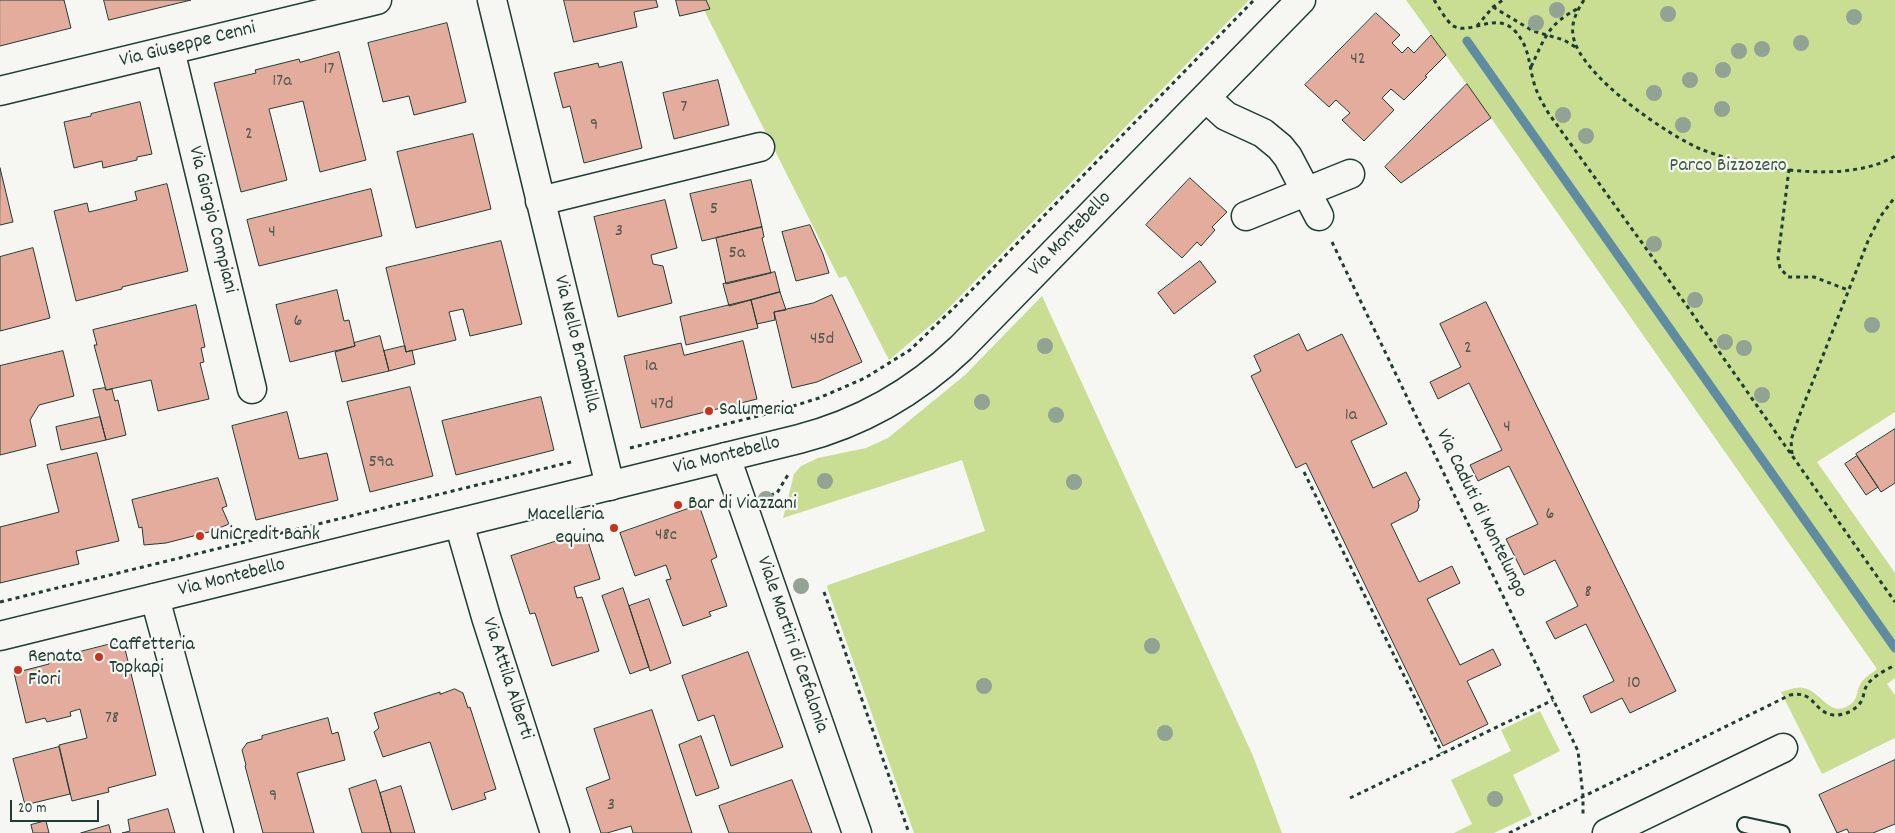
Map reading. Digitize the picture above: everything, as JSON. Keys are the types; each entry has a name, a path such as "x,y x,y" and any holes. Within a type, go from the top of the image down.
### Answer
{"street":[{"name":"Via Giuseppe Cenni","path":"0,92 377,0"},
{"name":"Via Nello Brambilla","path":"492,0 610,486"},
{"name":"Via Montebello","path":"0,636 809,437 842,426 875,410 923,380 960,348 1301,0"},
{"name":"Via Giorgio Compiani","path":"170,50 252,389"},
{"path":"1206,98 1226,116 1263,133 1277,143 1288,157 1319,216"},
{"path":"540,201 760,147"},
{"path":"1246,216 1350,174"},
{"name":"Viale Martiri di Cefalonia","path":"726,458 857,833"},
{"name":"Via Attila Alberti","path":"459,523 484,610 555,833"},
{"path":"155,598 219,833"},
{"path":"1608,833 1783,748"}],"lane":[{"path":"1745,825 1782,833"}],"path":[{"path":"0,602 795,406 842,389 886,366 910,350 961,301 1254,0"},
{"path":"1434,0 1451,24 1460,29 1497,23 1512,28 1529,55 1537,93 1549,114 1895,602"},
{"path":"1477,26 1492,7 1503,0"},
{"path":"1584,0 1572,27 1577,49 1585,62 1616,92 1655,123 1678,138 1714,154 1789,169 1855,170 1873,166 1895,156"},
{"path":"1492,7 1533,32 1564,40 1577,49"},
{"path":"1531,68 1551,27 1558,20 1579,8"},
{"path":"1789,169 1778,258 1780,268 1788,276 1810,276 1848,290"},
{"path":"1794,460 1790,447 1793,432 1874,228 1895,197"},
{"name":"Via Caduti di Montelungo","path":"1319,216 1578,751 1584,796 1583,821"},
{"path":"1304,472 1442,753"},
{"path":"824,592 909,833"},
{"path":"1509,833 1790,695 1802,694 1826,712 1843,714 1858,706 1867,685 1895,664"},
{"path":"1350,798 1554,700"}],"green space":[{"path":"706,0 1249,0 939,318 889,360 846,276 839,278 704,10 710,8"},
{"name":"Parco Bizzozero","path":"1406,0 1895,0 1895,412 1817,462 1895,573 1895,678 1887,684 1895,695 1895,738 1822,774 1781,692 1795,688 1804,688 1832,707 1838,709 1845,708 1854,701 1863,680 1877,669 1491,118"},
{"path":"1042,296 1253,756 1282,833 914,833 827,587 828,585 985,531 962,460 783,518 794,474 801,466 818,458 866,448 888,438 965,375"},
{"path":"1540,711 1560,751 1513,775 1532,815 1494,833 1454,833 1472,824 1451,780 1511,751 1501,730"}],"building":[{"path":"0,0 64,0 71,28 0,46"},
{"path":"104,0 191,0 109,20"},
{"path":"564,0 656,0 658,7 634,12 637,27 574,42"},
{"path":"676,0 706,0 710,9 680,16"},
{"path":"1376,13 1400,35 1392,43 1402,53 1408,47 1414,53 1431,35 1446,55 1404,100 1391,89 1382,98 1394,110 1364,141 1342,120 1350,113 1336,100 1329,107 1305,85"},
{"path":"447,23 466,102 414,115 409,96 383,102 368,43"},
{"path":"339,52 366,160 320,172 303,101 269,109 287,180 241,192 214,83 256,73 255,70 299,59 300,62"},
{"path":"622,62 642,148 584,163 570,106 563,108 554,73 598,63 599,67"},
{"path":"718,80 729,125 674,139 663,93"},
{"path":"1467,84 1491,118 1401,183 1385,167"},
{"path":"140,102 152,154 137,157 137,160 103,168 102,161 74,168 64,122"},
{"path":"473,134 491,209 416,228 397,152"},
{"path":"0,168 13,222 0,225"},
{"path":"1190,178 1227,212 1212,227 1215,230 1201,246 1197,242 1182,258 1146,225"},
{"path":"751,180 762,227 702,241 690,194"},
{"path":"167,184 188,271 122,287 122,289 76,301 54,211 87,203 89,212 137,200 135,192"},
{"path":"371,189 382,236 259,266 247,220"},
{"path":"665,200 677,248 651,255 653,264 663,266 672,303 618,317 594,217"},
{"path":"810,225 829,273 796,281 782,232"},
{"path":"762,227 764,237 762,238 771,273 726,284 716,238"},
{"path":"501,241 522,324 470,336 463,309 449,312 456,340 406,352 386,268"},
{"path":"33,248 50,318 0,331 0,257"},
{"path":"1200,261 1216,282 1174,314 1158,293"},
{"path":"775,272 780,292 729,306 723,284"},
{"path":"337,290 344,321 349,320 355,346 290,362 276,305"},
{"path":"780,292 786,310 774,312 775,320 757,324 751,300"},
{"path":"832,295 862,362 817,382 792,388 774,312 813,303"},
{"path":"751,300 758,328 686,345 680,317"},
{"path":"1486,302 1676,691 1630,713 1622,698 1591,713 1583,696 1614,681 1586,624 1555,639 1546,622 1578,606 1555,560 1524,575 1506,539 1538,524 1509,466 1478,481 1470,465 1502,450 1469,383 1438,399 1430,382 1461,367 1440,324"},
{"path":"196,305 205,347 201,348 204,362 200,363 209,399 158,411 151,380 106,390 94,345 97,345 93,330"},
{"path":"1299,334 1307,351 1342,334 1387,424 1351,441 1373,488 1406,472 1420,500 1418,501 1419,506 1417,511 1391,524 1419,582 1452,566 1460,583 1427,599 1460,665 1493,649 1501,665 1467,681 1488,724 1443,746 1306,463 1296,468 1251,376 1261,371 1254,356"},
{"path":"380,336 389,371 342,382 335,352 355,346 354,343"},
{"path":"743,341 757,399 641,428 624,356 681,343 684,355"},
{"path":"405,346 406,352 412,350 415,364 389,371 384,351"},
{"path":"63,351 74,396 39,405 30,420 36,446 0,455 0,366"},
{"path":"410,387 433,476 370,492 347,402"},
{"path":"105,388 106,390 112,389 115,401 118,400 126,435 106,440 93,390"},
{"path":"541,397 554,450 456,475 442,421"},
{"path":"287,412 299,459 327,453 338,500 256,520 232,426"},
{"path":"100,417 106,440 61,450 56,427"},
{"path":"1895,429 1895,483 1881,492 1856,454"},
{"path":"97,453 119,541 76,551 79,564 0,583 0,527 59,512 47,465"},
{"path":"1857,456 1878,487 1866,495 1845,464"},
{"path":"218,478 227,506 222,508 229,524 209,532 166,543 144,545 142,527 139,528 132,500"},
{"path":"699,505 717,557 711,560 727,606 709,612 711,616 683,626 666,580 671,579 666,565 635,576 620,533"},
{"path":"585,532 600,579 574,587 577,598 582,597 599,651 552,666 535,613 530,614 511,556"},
{"path":"623,588 649,667 630,674 602,596"},
{"path":"649,599 671,663 650,671 629,606"},
{"path":"123,641 156,775 108,788 109,792 72,801 59,745 87,738 80,709 70,712 71,716 47,722 45,718 26,723 14,673 49,664 48,660"},
{"path":"748,652 783,747 731,766 714,715 698,721 682,676"},
{"path":"455,689 463,693 468,708 470,707 496,789 484,793 486,799 452,810 430,742 383,757 374,732 379,728 374,713"},
{"path":"652,710 692,833 633,833 631,826 601,833 586,788 610,779 594,729"},
{"path":"328,718 332,734 338,732 345,760 297,773 314,833 263,833 242,750 247,743 262,739 262,736"},
{"path":"701,736 719,788 696,796 679,745"},
{"path":"59,747 70,794 25,805 13,759"},
{"path":"1895,760 1895,824 1873,833 1849,833 1847,829 1837,833 1819,795"},
{"path":"376,780 391,833 362,833 349,789"},
{"path":"792,780 812,833 729,833 719,806"},
{"path":"401,786 415,833 391,833 380,793"},
{"path":"168,809 175,833 122,833 130,831 128,820"},
{"path":"46,821 49,833 33,833 31,825"},
{"path":"109,825 111,833 81,833"}],"waterway":[{"path":"1467,41 1895,648"}],"place":[{"name":"Salumeria","path":"709,411"},
{"name":"Bar di Viazzani","path":"678,505"},
{"name":"Macelleria equina","path":"614,528"},
{"name":"UniCredit Bank","path":"200,536"},
{"name":"Caffetteria Topkapi","path":"99,657"},
{"name":"Renata Fiori","path":"18,670"}]}
